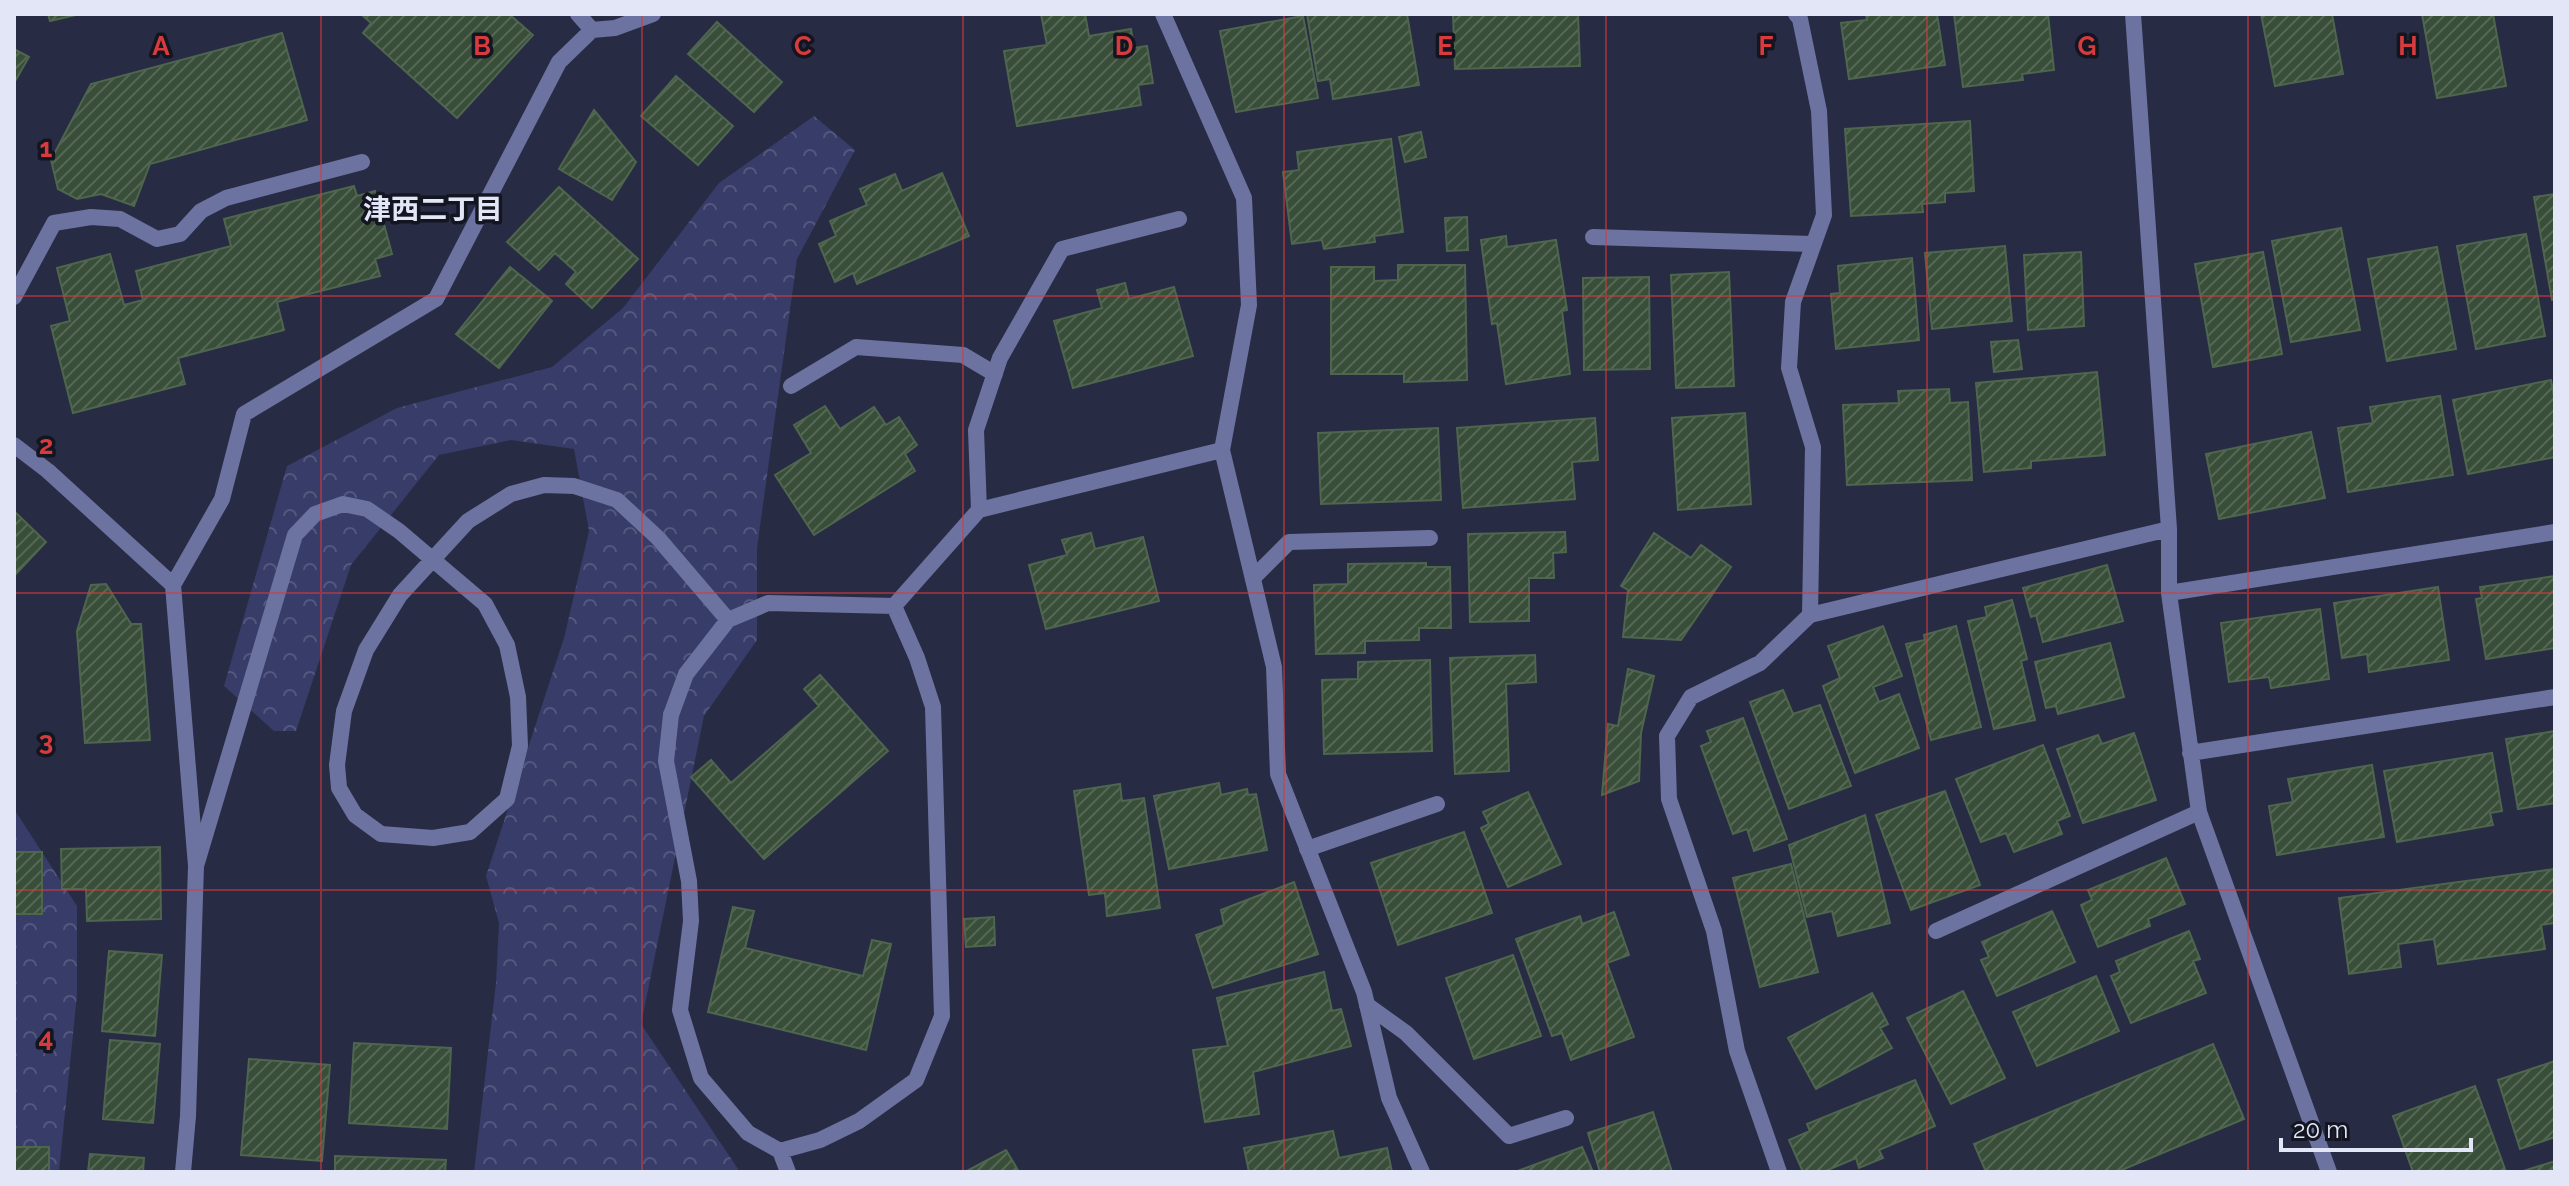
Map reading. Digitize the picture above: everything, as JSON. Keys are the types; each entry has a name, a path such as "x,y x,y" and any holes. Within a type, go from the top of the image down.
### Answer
{"street":[{"path":"578,14 592,30"},
{"path":"183,1172 188,1116 196,866 173,585 222,499 244,414 436,299 559,62 592,30 615,28 653,14"},
{"path":"1163,14 1244,198 1249,305 1222,450 1274,667 1278,774 1364,992 1389,1098 1422,1172"},
{"path":"1796,14 1800,19 1819,111 1824,215 1793,302 1789,368 1813,447 1810,615"},
{"path":"2133,14 2169,529 2169,593 2199,812 2329,1172"},
{"path":"14,297 54,223 91,217 120,219 157,239 180,234 201,211 226,198 362,162"},
{"path":"979,510 976,430 1000,358 1062,249 1179,219"},
{"path":"1593,237 1813,244"},
{"path":"791,386 856,347 963,355 995,374"},
{"path":"14,445 48,471 173,585"},
{"path":"788,1172 780,1151 748,1133 701,1078 680,1010 691,921 689,881 666,761 671,715 686,674 728,620 768,603 894,606 979,510 1222,450"},
{"path":"196,866 295,535 315,514 343,504 367,509 399,531 485,604 507,645 518,697 520,746 507,799 470,832 433,838 381,834 355,815 339,788 337,765 344,711 366,650 400,595 468,521 511,494 544,485 574,486 617,500 658,538 728,620"},
{"path":"1779,1172 1737,1051 1714,931 1669,799 1667,736 1691,697 1760,663 1810,615 2169,529"},
{"path":"2169,593 2555,532"},
{"path":"1253,578 1289,542 1430,538"},
{"path":"780,1151 820,1140 859,1121 916,1080 942,1016 933,707 917,658 894,606"},
{"path":"2190,753 2555,697"},
{"path":"1307,849 1437,804"},
{"path":"1936,931 2199,812"},
{"path":"1367,1005 1406,1033 1509,1136 1566,1118"}],"green space":[{"path":"814,116 855,150 797,259 757,548 757,640 704,716 641,1024 740,1172 474,1172 496,983 499,923 486,876 564,638 589,531 574,449 511,440 439,455 351,565 296,731 274,731 224,686 287,466 397,408 552,367 623,308 719,183"},
{"path":"14,809 77,906 77,995 59,1172 14,1172"}],"building":[{"path":"48,14 80,14 50,21"},
{"path":"361,14 509,14 533,35 457,118 363,33 371,23"},
{"path":"1041,14 1085,14 1089,36 1131,29 1134,48 1147,46 1153,83 1138,85 1141,105 1017,126 1004,51 1047,45"},
{"path":"1307,14 1407,14 1419,85 1333,99 1330,79 1318,81"},
{"path":"1453,14 1578,14 1580,66 1455,69"},
{"path":"1866,14 1937,14 1945,65 1849,79 1841,23 1867,20"},
{"path":"1954,14 2048,14 2054,70 2022,74 2023,80 1963,87"},
{"path":"2261,14 2332,14 2343,74 2275,86"},
{"path":"2422,14 2493,14 2506,86 2437,98"},
{"path":"1303,16 1318,98 1236,112 1220,31"},
{"path":"717,22 782,82 754,112 688,54"},
{"path":"282,33 307,120 150,164 134,206 101,194 77,199 58,189 51,160 91,84"},
{"path":"14,49 29,57 14,83"},
{"path":"676,76 733,126 698,165 641,116"},
{"path":"594,110 636,162 612,200 559,169"},
{"path":"1970,121 1974,191 1945,193 1945,202 1922,204 1923,212 1851,216 1845,129"},
{"path":"1421,132 1426,157 1405,162 1399,137"},
{"path":"1391,139 1403,232 1374,236 1375,242 1324,249 1322,240 1292,244 1283,172 1299,170 1297,152"},
{"path":"942,173 969,236 857,284 853,273 835,282 819,244 836,236 830,221 867,205 860,189 895,174 902,191"},
{"path":"354,186 357,196 375,191 392,254 375,259 380,276 277,302 284,330 178,358 185,384 73,413 51,326 70,321 57,268 110,254 124,305 143,300 136,271 231,246 224,219"},
{"path":"559,187 638,259 592,308 566,284 576,272 555,253 539,270 507,242"},
{"path":"2555,194 2555,299 2552,300 2534,197"},
{"path":"1467,217 1468,250 1447,251 1445,218"},
{"path":"2341,228 2360,330 2291,342 2272,241"},
{"path":"2526,234 2545,336 2476,349 2457,246"},
{"path":"1506,236 1507,247 1556,240 1567,310 1562,311 1570,374 1506,384 1497,323 1492,324 1481,240"},
{"path":"2005,246 2012,321 1932,329 1925,253"},
{"path":"2437,247 2456,349 2387,361 2368,259"},
{"path":"2081,252 2084,326 2028,330 2024,255"},
{"path":"2263,252 2282,354 2213,367 2195,264"},
{"path":"1912,258 1919,340 1836,349 1831,294 1840,293 1838,266"},
{"path":"1398,265 1465,265 1467,380 1404,382 1404,374 1331,374 1331,267 1374,267 1374,281 1398,280"},
{"path":"510,267 552,301 499,368 456,334"},
{"path":"1729,272 1734,386 1676,388 1671,275"},
{"path":"1649,277 1650,369 1584,370 1583,278"},
{"path":"1125,283 1129,299 1174,287 1193,356 1073,388 1054,321 1102,308 1097,290"},
{"path":"2018,340 2022,369 1994,372 1991,342"},
{"path":"2097,372 2105,455 2031,461 2031,468 1984,472 1976,383"},
{"path":"2551,380 2555,402 2555,457 2468,474 2453,400"},
{"path":"1949,389 1950,403 1968,402 1972,480 1847,485 1843,405 1899,403 1898,391"},
{"path":"2440,396 2453,475 2348,492 2338,428 2373,423 2370,407"},
{"path":"825,406 840,429 874,407 886,425 899,417 917,445 905,454 915,471 814,535 775,475 811,453 794,425"},
{"path":"1745,413 1751,504 1678,510 1672,418"},
{"path":"1595,418 1598,460 1572,462 1575,499 1463,508 1457,428"},
{"path":"1438,428 1441,500 1321,504 1318,433"},
{"path":"2311,432 2325,498 2219,519 2206,454"},
{"path":"14,511 46,542 14,576"},
{"path":"1565,532 1566,552 1553,553 1554,578 1529,578 1529,621 1470,622 1468,534"},
{"path":"1091,533 1095,549 1143,537 1159,601 1046,629 1029,565 1067,555 1062,540"},
{"path":"1654,533 1691,558 1701,545 1731,567 1681,640 1623,637 1628,590 1621,586"},
{"path":"1426,563 1426,567 1450,567 1451,628 1419,628 1419,640 1365,641 1365,653 1316,654 1314,585 1348,584 1348,564"},
{"path":"2107,565 2123,621 2043,642 2036,615 2031,617 2023,588"},
{"path":"2555,576 2555,648 2486,659 2476,599 2482,598 2480,587"},
{"path":"106,584 131,624 141,624 150,740 85,743 77,631 91,585"},
{"path":"2438,587 2449,660 2369,672 2367,654 2342,658 2334,603"},
{"path":"2012,600 2027,659 2021,661 2035,720 1994,729 1968,621 1987,617 1985,607"},
{"path":"2320,609 2329,679 2271,688 2269,677 2229,682 2221,623"},
{"path":"1883,626 1902,676 1873,687 1879,702 1899,694 1919,748 1855,773 1823,686 1840,678 1828,646"},
{"path":"1956,626 1981,727 1931,740 1906,644 1925,640 1924,635"},
{"path":"2110,643 2124,697 2058,714 2056,706 2046,708 2035,662"},
{"path":"1535,655 1536,682 1506,684 1509,771 1455,774 1450,658"},
{"path":"1430,660 1432,751 1324,754 1322,680 1358,679 1358,662"},
{"path":"1628,669 1654,676 1641,733 1639,781 1602,795 1608,724 1618,726"},
{"path":"820,675 888,751 764,859 691,777 711,760 731,783 819,706 804,689"},
{"path":"1783,690 1793,714 1820,705 1851,786 1789,809 1750,702"},
{"path":"1743,718 1787,839 1754,851 1747,829 1733,834 1701,746 1711,742 1707,731"},
{"path":"2555,731 2555,803 2518,809 2506,739"},
{"path":"2134,733 2156,800 2083,823 2057,749 2098,735 2102,744"},
{"path":"2043,745 2070,816 2057,821 2062,834 2014,852 2006,833 1981,842 1956,779"},
{"path":"2492,753 2502,811 2490,813 2493,825 2397,842 2384,771"},
{"path":"2372,765 2384,837 2277,855 2269,806 2293,802 2288,779"},
{"path":"1219,783 1221,795 1247,789 1248,795 1256,794 1267,850 1169,869 1154,796"},
{"path":"1120,784 1122,801 1144,798 1160,908 1107,916 1105,893 1089,895 1074,791"},
{"path":"1945,791 1980,885 1911,910 1876,815"},
{"path":"1528,792 1561,864 1508,887 1481,828 1489,824 1483,812"},
{"path":"1865,815 1890,923 1838,936 1832,911 1807,917 1789,845"},
{"path":"1464,832 1492,913 1398,945 1371,863"},
{"path":"160,847 161,919 87,921 86,889 62,889 61,849"},
{"path":"14,852 42,852 42,914 14,914"},
{"path":"2166,858 2185,904 2148,919 2150,926 2098,947 2081,905 2092,900 2088,890"},
{"path":"1791,864 1818,972 1760,987 1733,878"},
{"path":"2555,869 2555,923 2541,925 2545,949 2438,964 2434,939 2398,944 2401,967 2349,974 2339,898"},
{"path":"1294,882 1318,954 1213,988 1196,935 1224,925 1221,910"},
{"path":"733,907 754,911 745,948 863,976 872,940 891,944 866,1050 708,1012"},
{"path":"2052,911 2075,962 1997,996 1981,960 1989,957 1982,942"},
{"path":"1614,912 1629,955 1607,963 1634,1037 1571,1060 1562,1033 1552,1036 1516,939 1580,916 1582,924"},
{"path":"994,917 995,945 966,947 964,919"},
{"path":"2189,931 2200,959 2193,961 2206,993 2131,1023 2111,976 2120,972 2116,961"},
{"path":"109,951 162,955 155,1036 102,1031"},
{"path":"1513,955 1541,1036 1474,1059 1446,978"},
{"path":"1324,972 1332,1011 1341,1009 1351,1046 1253,1072 1259,1114 1205,1122 1193,1050 1228,1046 1217,998"},
{"path":"2096,976 2119,1031 2037,1066 2013,1012"},
{"path":"1963,991 2005,1078 1951,1104 1907,1018"},
{"path":"1872,993 1888,1024 1880,1028 1892,1048 1816,1089 1788,1038"},
{"path":"110,1040 160,1044 153,1123 103,1119"},
{"path":"354,1043 451,1048 447,1129 349,1123"},
{"path":"2213,1044 2244,1119 2117,1172 1986,1172 1974,1144"},
{"path":"249,1059 330,1065 322,1161 241,1155"},
{"path":"2555,1061 2555,1137 2520,1149 2498,1080"},
{"path":"1915,1080 1935,1126 1879,1150 1883,1158 1859,1168 1856,1158 1823,1172 1803,1172 1789,1140 1810,1131 1807,1124"},
{"path":"2475,1086 2506,1172 2413,1172 2393,1116"},
{"path":"1653,1112 1672,1172 1600,1172 1588,1133"},
{"path":"1333,1131 1339,1158 1387,1148 1392,1172 1249,1172 1244,1148"},
{"path":"14,1147 49,1147 49,1172 14,1172"},
{"path":"1582,1147 1593,1172 1515,1172"},
{"path":"1006,1150 1019,1172 965,1172"},
{"path":"90,1154 144,1158 143,1172 88,1172"},
{"path":"335,1156 446,1160 445,1172 335,1172"},
{"path":"2555,1161 2555,1172 2520,1172"}],"district":[{"name":"津西二丁目","path":"433,209"}]}
